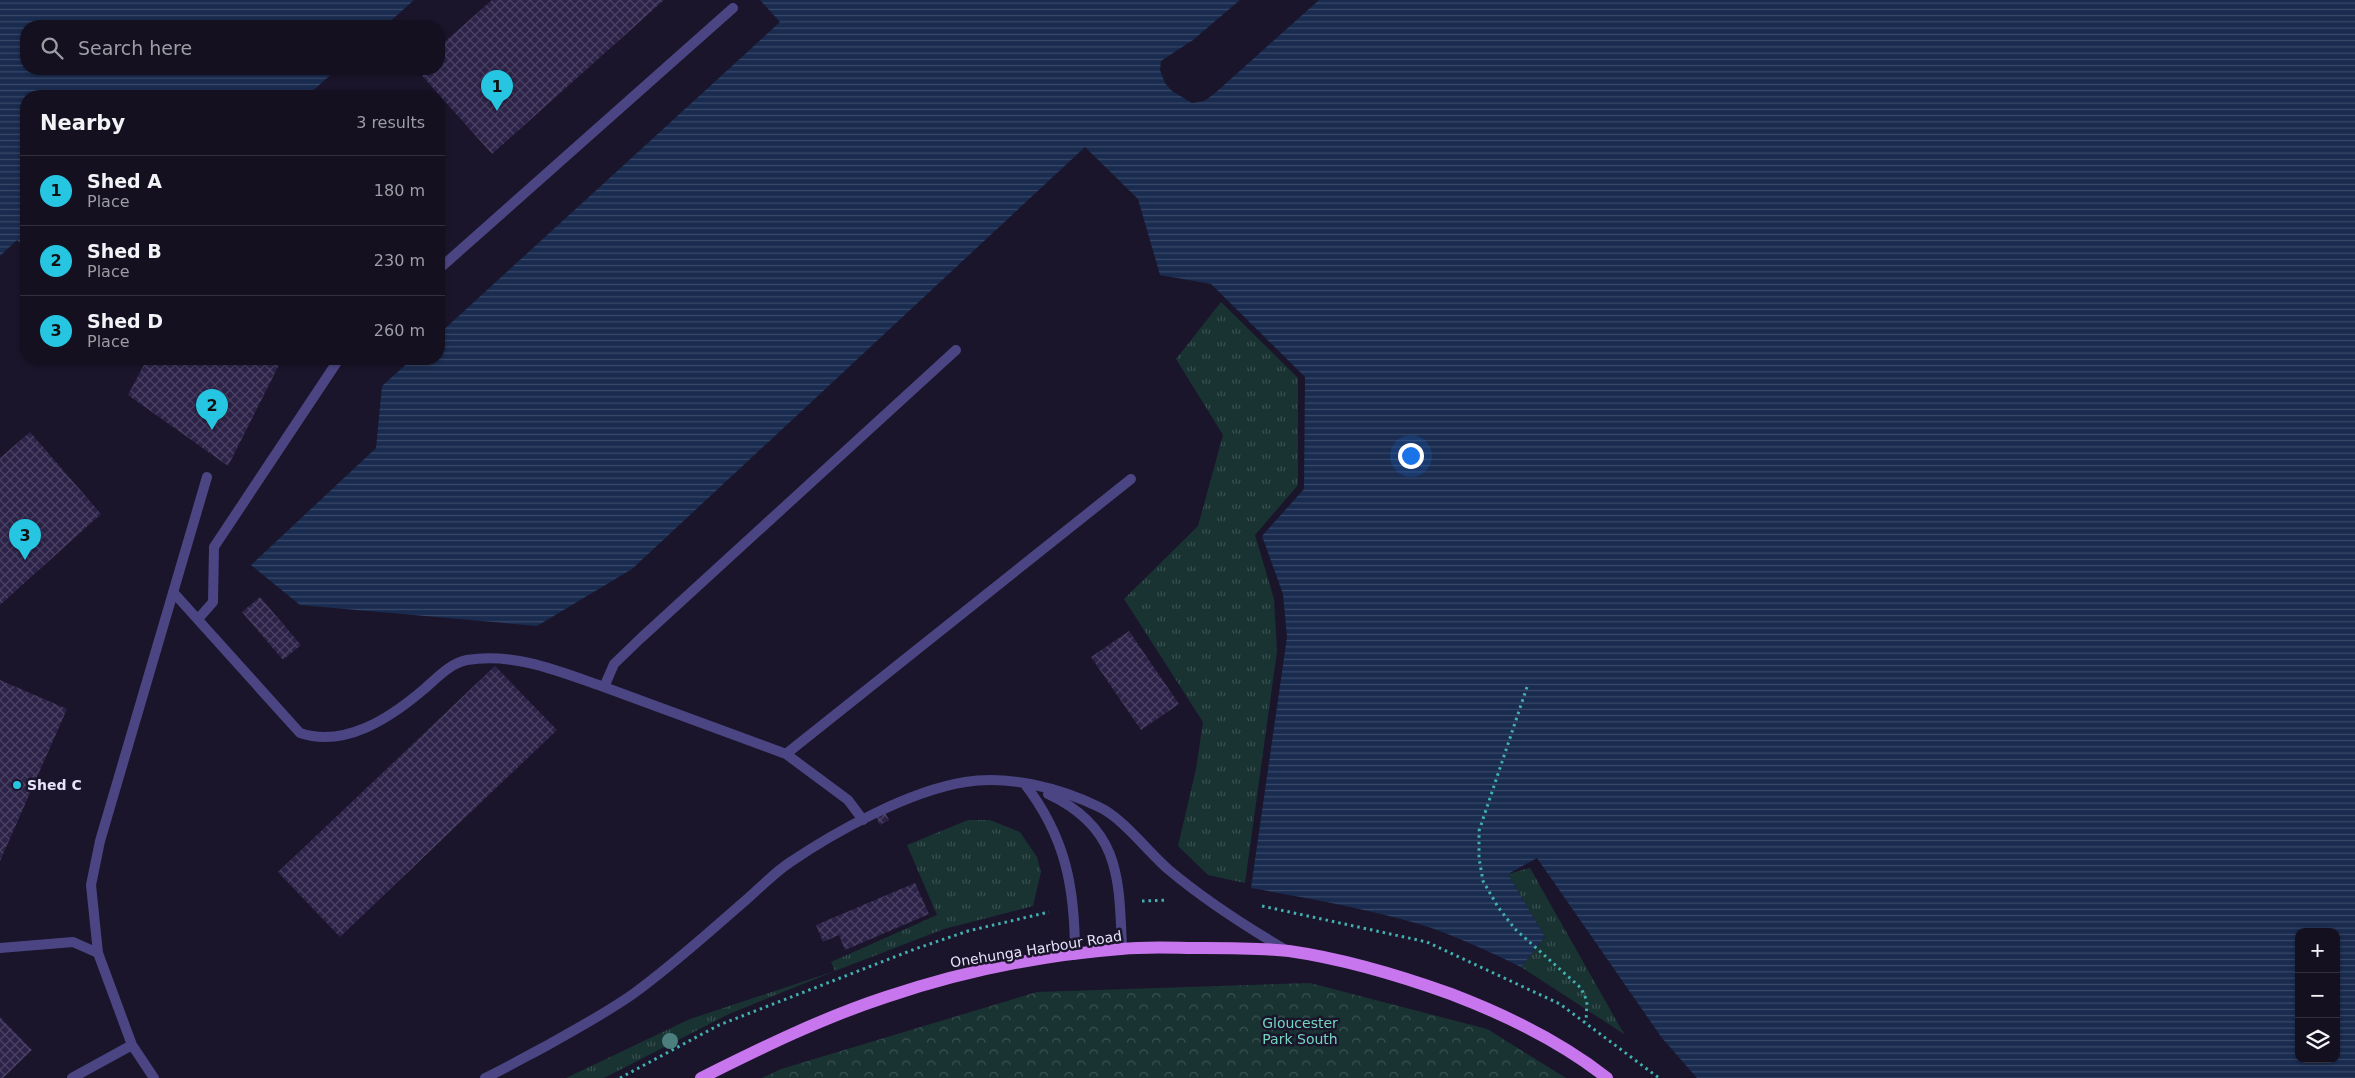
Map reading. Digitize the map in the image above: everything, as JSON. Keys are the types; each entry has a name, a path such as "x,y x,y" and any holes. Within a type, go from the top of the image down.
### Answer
{"main road":[{"name":"Onehunga Harbour Road","path":"701,1078 772,1043 884,997 947,978 1122,948 1237,948 1288,951 1361,964 1424,984 1487,1008 1583,1059 1607,1078"}],"lane":[{"path":"445,264 733,8"},
{"path":"604,687 614,664 640,638 956,350"},
{"path":"198,619 213,602 214,547 335,365"},
{"path":"154,1078 132,1045 98,953 91,885 100,841 207,476"},
{"path":"786,754 1131,479"},
{"path":"173,592 300,733 312,737 334,738 379,722 404,707 449,668 466,660 503,659 548,667 786,754 848,800 862,820"},
{"path":"485,1078 585,1024 632,994 677,960 788,863 862,820 938,789 966,782 1024,783 1079,798 1102,808 1122,824 1149,853 1198,894 1230,917 1288,951"},
{"path":"1024,783 1060,800 1079,814 1091,824 1107,845 1116,869 1122,948"},
{"path":"1024,783 1042,806 1053,828 1066,867 1074,908 1075,955"},
{"path":"0,948 72,942 98,953"},
{"path":"72,1078 132,1045"}],"path":[{"path":"1527,688 1479,831 1479,858 1483,881 1498,907 1515,929 1581,988 1587,1001 1586,1023"},
{"path":"620,1078 720,1025 916,949 968,931 1024,917"}],"green space":[{"path":"1221,302 1298,378 1298,485 1255,535 1274,599 1277,651 1245,883 1208,875 1178,846 1196,769 1203,722 1124,599 1198,526 1223,435 1176,359"},
{"path":"968,820 990,820 1020,832 1037,857 1041,872 1033,906 944,929 835,971 831,962 937,915 907,845"},
{"path":"1530,868 1624,1034 1521,967 1545,937 1508,874"},
{"path":"835,971 729,1014 604,1078 566,1078 690,1019"},
{"name":"Gloucester Park South","path":"1310,983 1487,1029 1566,1078 762,1078 781,1069 1037,992"}],"water":[{"path":"0,0 414,0 392,20 20,20 20,75 330,75 314,90 20,90 20,243 17,240 0,256"},
{"path":"760,0 2355,0 2355,1078 1697,1078 1662,1038 1537,858 1508,874 1545,937 1521,967 1458,938 1419,924 1356,908 1251,888 1287,637 1283,594 1262,536 1304,489 1305,377 1211,284 1160,275 1138,199 1085,147 632,569 537,626 300,605 251,565 376,448 382,386 405,365 445,365 445,329 780,22"}],"pier":[{"path":"1240,0 1319,0 1214,94 1204,101 1192,103 1172,91 1165,83 1160,70 1161,61 1193,40"}],"building":[{"path":"492,0 664,0 492,154 445,101 445,90 435,90 421,75 445,75 445,42"},
{"path":"144,365 279,365 228,466 128,395"},
{"path":"30,432 101,514 0,605 0,458"},
{"path":"260,597 301,645 283,660 242,612"},
{"path":"1129,631 1179,704 1141,730 1091,657"},
{"path":"495,666 557,730 340,937 278,872"},
{"name":"Shed C","path":"0,680 67,709 0,861"},
{"path":"885,812 889,820 880,825 876,817"},
{"path":"915,883 929,914 845,950 839,935 823,942 816,925"},
{"path":"0,1017 32,1050 3,1078 0,1078"}],"place":[{"name":"Shed A","path":"497,111"},
{"name":"Shed B","path":"212,430"},
{"name":"Shed D","path":"25,560"},
{"name":"Shed C","path":"17,785"}]}
